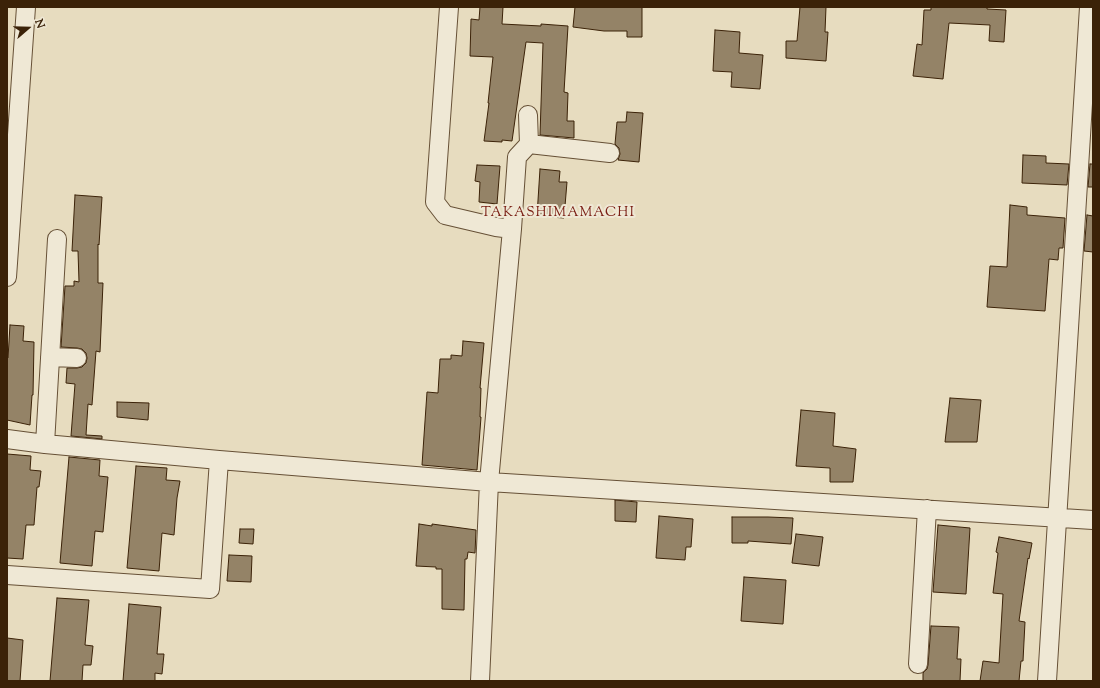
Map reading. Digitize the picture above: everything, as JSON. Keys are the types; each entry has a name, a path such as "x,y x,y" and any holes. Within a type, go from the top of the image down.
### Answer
{"street":[{"path":"7,277 26,7"},
{"path":"449,7 435,202 445,215 496,227 512,229"},
{"path":"1047,681 1089,7"},
{"path":"480,681 489,482 517,157 529,144 528,115"},
{"path":"529,144 610,153"},
{"path":"45,444 57,239"},
{"path":"50,357 78,358"},
{"path":"7,438 45,444 219,460 489,482 1093,520"},
{"path":"7,575 210,589 219,460"},
{"path":"918,664 927,509"}],"building":[{"path":"480,7 503,7 502,24 568,26 564,92 568,93 567,121 574,121 574,138 540,135 543,43 526,42 512,141 484,141 493,57 470,56 471,19 479,20"},
{"path":"575,7 642,7 642,37 627,37 627,31 604,31 573,27"},
{"path":"800,7 826,7 825,32 828,32 826,61 786,58 786,41 797,41"},
{"path":"931,7 987,7 987,9 1006,10 1004,42 989,41 990,25 949,23 943,79 913,76 917,44 922,45 924,10 931,10"},
{"path":"715,30 740,32 739,53 763,55 760,89 731,87 732,72 713,71"},
{"path":"627,112 643,113 639,162 618,160 620,154 619,148 615,144 617,122 626,122"},
{"path":"1023,155 1046,156 1046,163 1069,164 1067,185 1022,183"},
{"path":"1090,164 1093,164 1093,187 1088,187"},
{"path":"477,165 500,166 497,204 479,202 480,182 475,181"},
{"path":"540,169 560,171 559,182 567,182 564,218 537,216"},
{"path":"75,195 102,197 99,245 98,244 98,283 103,283 100,352 96,351 92,405 88,404 86,435 102,436 102,439 71,436 75,384 66,383 67,368 82,367 86,363 87,358 86,353 82,349 61,347 65,286 74,286 74,281 79,282 78,251 72,251"},
{"path":"1010,205 1027,207 1027,215 1065,218 1063,248 1059,248 1058,260 1049,259 1045,311 987,307 990,266 1007,267"},
{"path":"1087,215 1093,216 1093,252 1084,251"},
{"path":"10,325 24,326 23,341 34,342 33,395 30,425 7,420 7,358"},
{"path":"463,341 484,343 480,388 481,417 477,470 422,465 427,392 438,393 440,359 451,359 451,355 462,356"},
{"path":"950,398 981,400 977,442 945,442"},
{"path":"117,402 149,403 148,420 117,417"},
{"path":"801,410 835,413 833,446 856,449 853,482 830,482 830,468 796,466"},
{"path":"7,454 31,456 30,470 41,471 39,487 37,487 34,525 26,525 23,559 7,558"},
{"path":"69,457 100,460 99,476 108,477 103,532 95,531 92,566 60,563"},
{"path":"136,466 167,468 166,480 180,481 174,535 162,533 159,571 127,568"},
{"path":"615,500 637,502 636,522 615,521"},
{"path":"659,516 693,519 691,547 686,547 685,560 656,558"},
{"path":"732,517 793,518 791,544 748,541 748,543 732,543"},
{"path":"419,524 432,526 432,524 476,530 475,553 468,552 467,559 465,559 464,610 442,609 442,569 436,569 436,567 416,566"},
{"path":"938,525 970,528 966,594 933,592"},
{"path":"240,529 254,529 253,544 239,543"},
{"path":"796,534 823,537 819,566 792,563"},
{"path":"999,537 1032,543 1029,559 1028,558 1019,621 1025,622 1023,661 1021,661 1019,681 980,681 983,661 999,663 1003,594 993,593 998,553 996,552"},
{"path":"229,555 252,556 251,582 227,581"},
{"path":"744,577 786,580 783,624 741,621"},
{"path":"57,598 89,600 85,645 93,646 91,665 83,665 82,681 50,681"},
{"path":"129,604 161,607 157,654 164,654 162,674 155,673 155,681 123,681"},
{"path":"931,626 959,627 957,659 961,659 960,681 923,681 923,673 927,669 928,665"},
{"path":"7,638 23,640 20,681 7,681"}],"district":[{"name":"TAKASHIMAMACHI","path":"558,214"}]}
